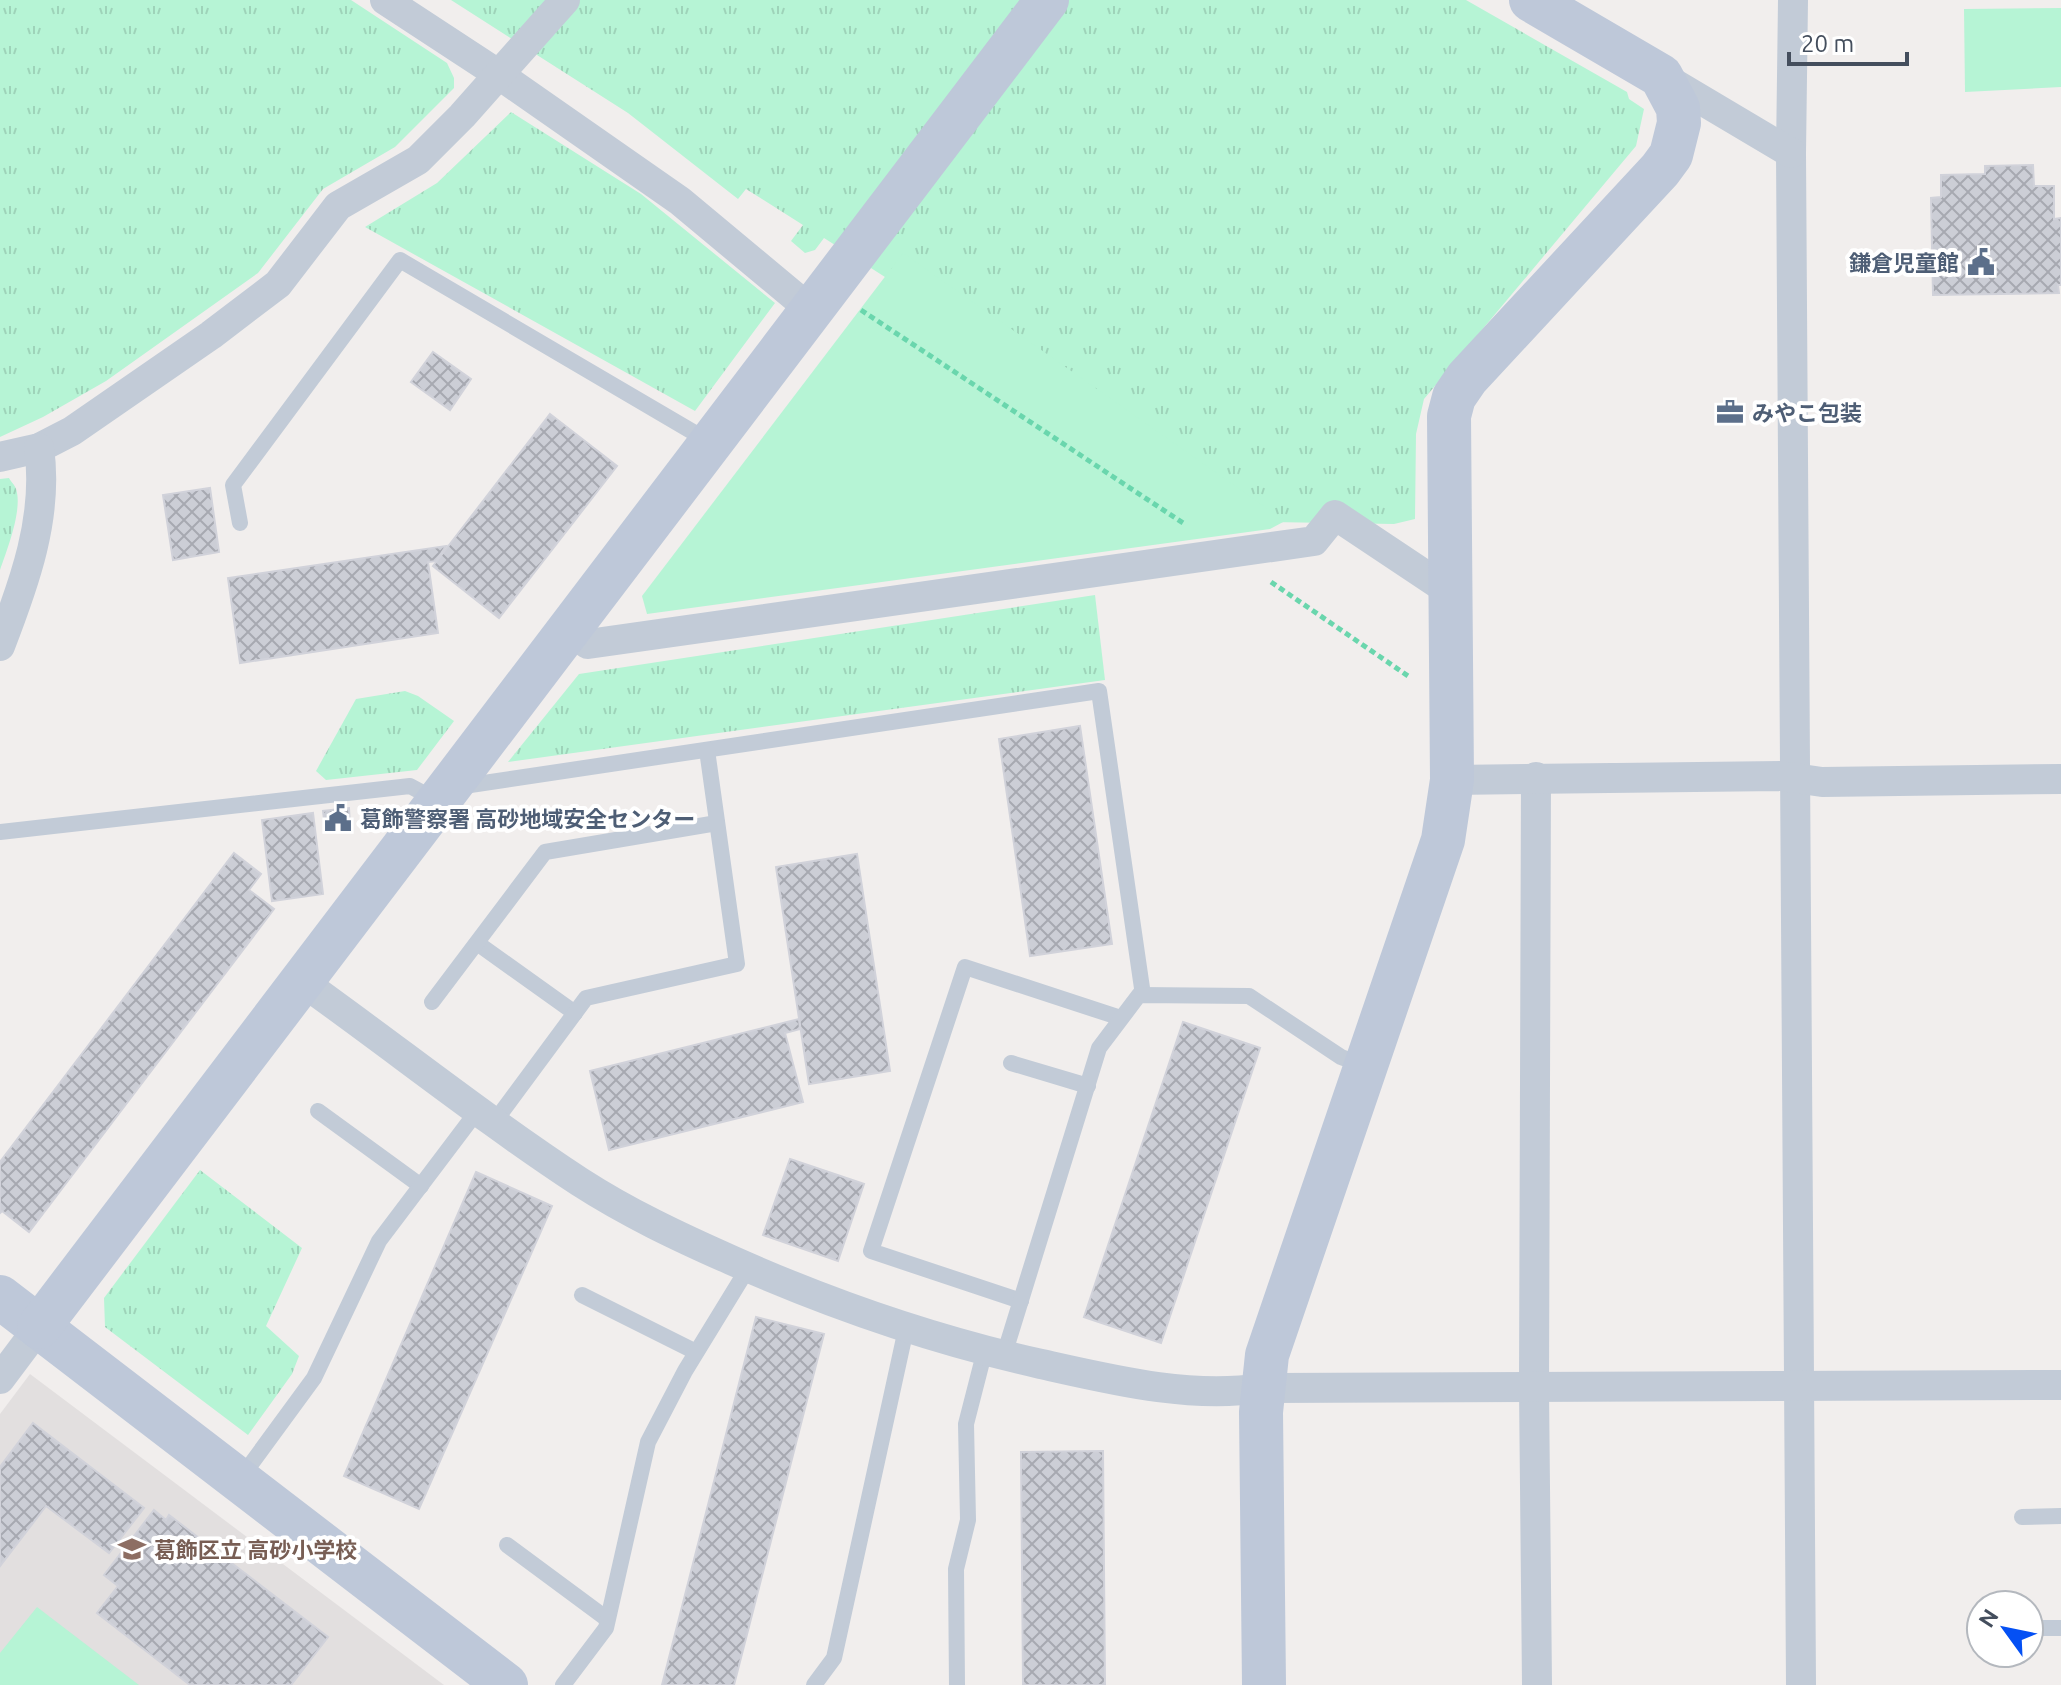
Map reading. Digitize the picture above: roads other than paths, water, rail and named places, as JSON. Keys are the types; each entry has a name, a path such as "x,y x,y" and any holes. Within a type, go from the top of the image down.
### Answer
{"street":[{"path":"385,0 498,74 680,201 812,311"},
{"path":"0,457 39,448 72,431 211,335 278,284 338,206 418,160 462,116 565,0"},
{"path":"0,1379 1047,0"},
{"path":"1531,0 1791,153"},
{"path":"1793,0 1791,153 1801,1685"},
{"path":"1264,1685 1262,1388 1267,1355 1443,840 1452,780 1449,416 1454,397 1467,378 1671,155 1678,132 1678,108 1673,93 1661,76"},
{"path":"0,646 29,558 40,512 43,478 39,448"},
{"path":"569,631 588,644 1229,554 1314,541 1335,515 1449,591"},
{"path":"1452,780 1780,776 1797,780 2061,779"},
{"path":"1536,777 1534,1388 1537,1685"},
{"path":"300,980 593,1190 665,1231 748,1268 906,1329 995,1353 1098,1376 1171,1388 1231,1393 1262,1388 2061,1385"},
{"path":"0,1297 506,1685"}],"lane":[{"path":"240,523 233,485 400,260 711,442"},
{"path":"0,832 410,786 443,795 707,750 1099,691 1143,995"},
{"path":"239,1480 314,1378 379,1241 421,1186 487,1116 586,998 737,964 707,750"},
{"path":"432,1002 545,852 717,823"},
{"path":"477,943 575,1013"},
{"path":"1021,1301 871,1251 965,967 1121,1018"},
{"path":"957,1685 956,1569 968,1520 966,1424 995,1353 1021,1301 1099,1048 1139,995 1249,996 1341,1057 1365,1066"},
{"path":"1011,1063 1088,1086"},
{"path":"318,1111 421,1186"},
{"path":"563,1685 606,1628 648,1442 696,1352 748,1268"},
{"path":"582,1295 696,1352"},
{"path":"814,1685 834,1658 906,1329"},
{"path":"2022,1517 2061,1516"},
{"path":"507,1545 607,1619"}],"place":[{"name":"鎌倉児童館","path":"1981,262"},
{"name":"みやこ包装","path":"1730,412"},
{"name":"葛飾警察署 高砂地域安全センター","path":"338,818"},
{"name":"葛飾区立 高砂小学校","path":"132,1549"}]}
